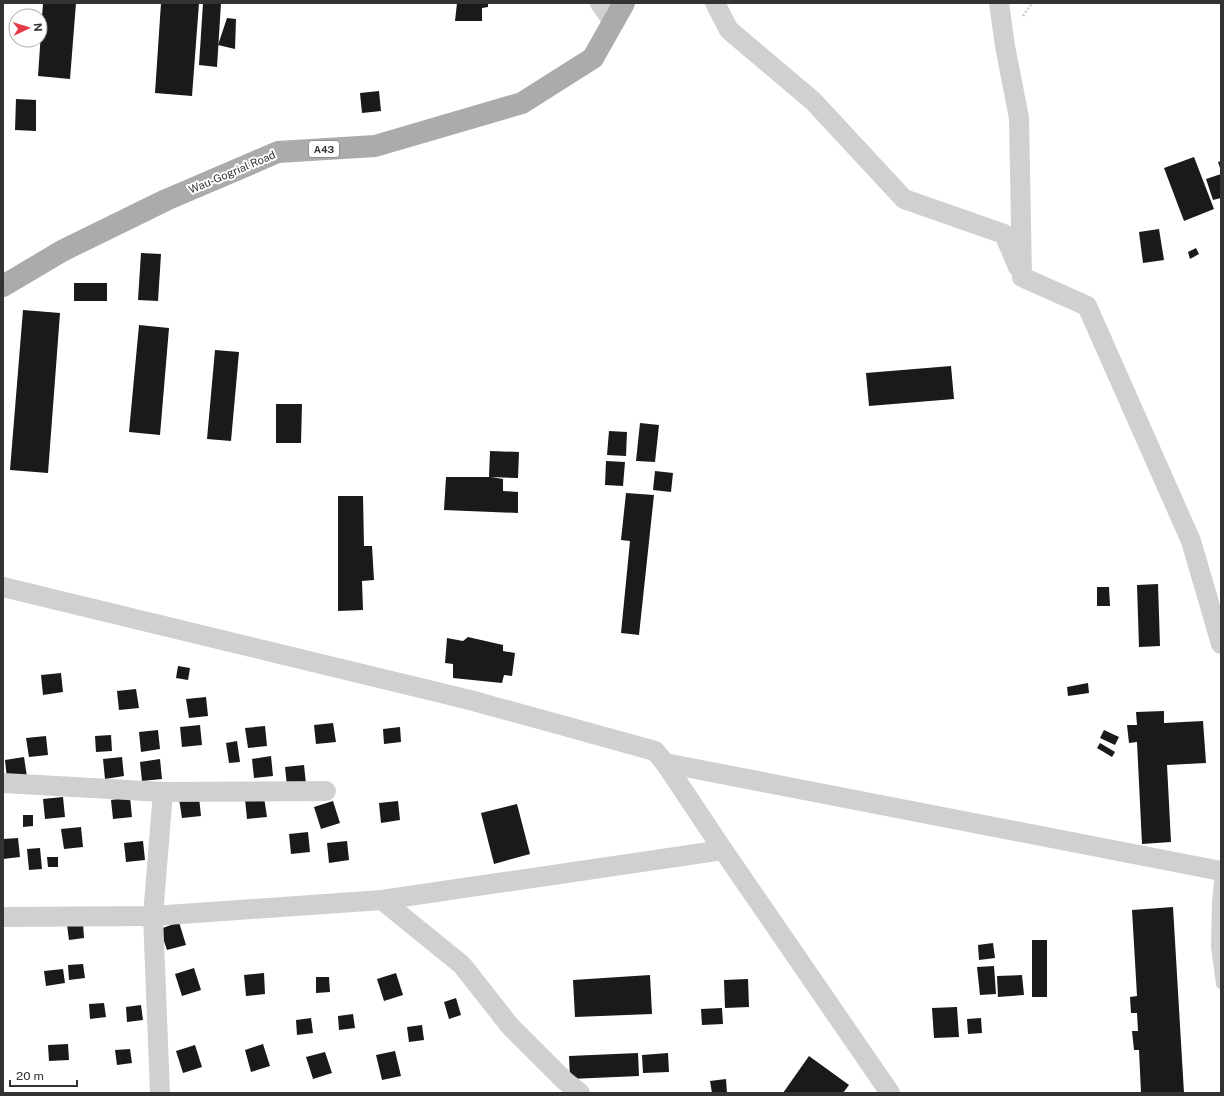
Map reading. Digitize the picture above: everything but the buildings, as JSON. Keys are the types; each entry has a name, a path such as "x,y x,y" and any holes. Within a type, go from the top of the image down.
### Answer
{"main road":[{"name":"Wau-Gogrial Road","path":"3,286 62,251 160,203 278,152 375,146 522,103 593,58 624,3"}],"street":[{"path":"600,3 613,22"},
{"path":"715,3 729,30 813,101 904,199 1004,234 1022,277 1087,306 1191,541 1221,644"},
{"path":"999,3 1005,46 1019,118 1022,277"},
{"path":"3,587 470,700 655,751 665,763 890,1093"},
{"path":"665,763 1220,871"},
{"path":"3,783 163,792 326,791"},
{"path":"160,1093 153,916 163,792"},
{"path":"3,917 153,916 382,900 723,850"},
{"path":"382,900 462,965 510,1026 564,1081 580,1093"}],"lane":[{"path":"1220,871 1217,902 1216,947 1221,984"}]}
